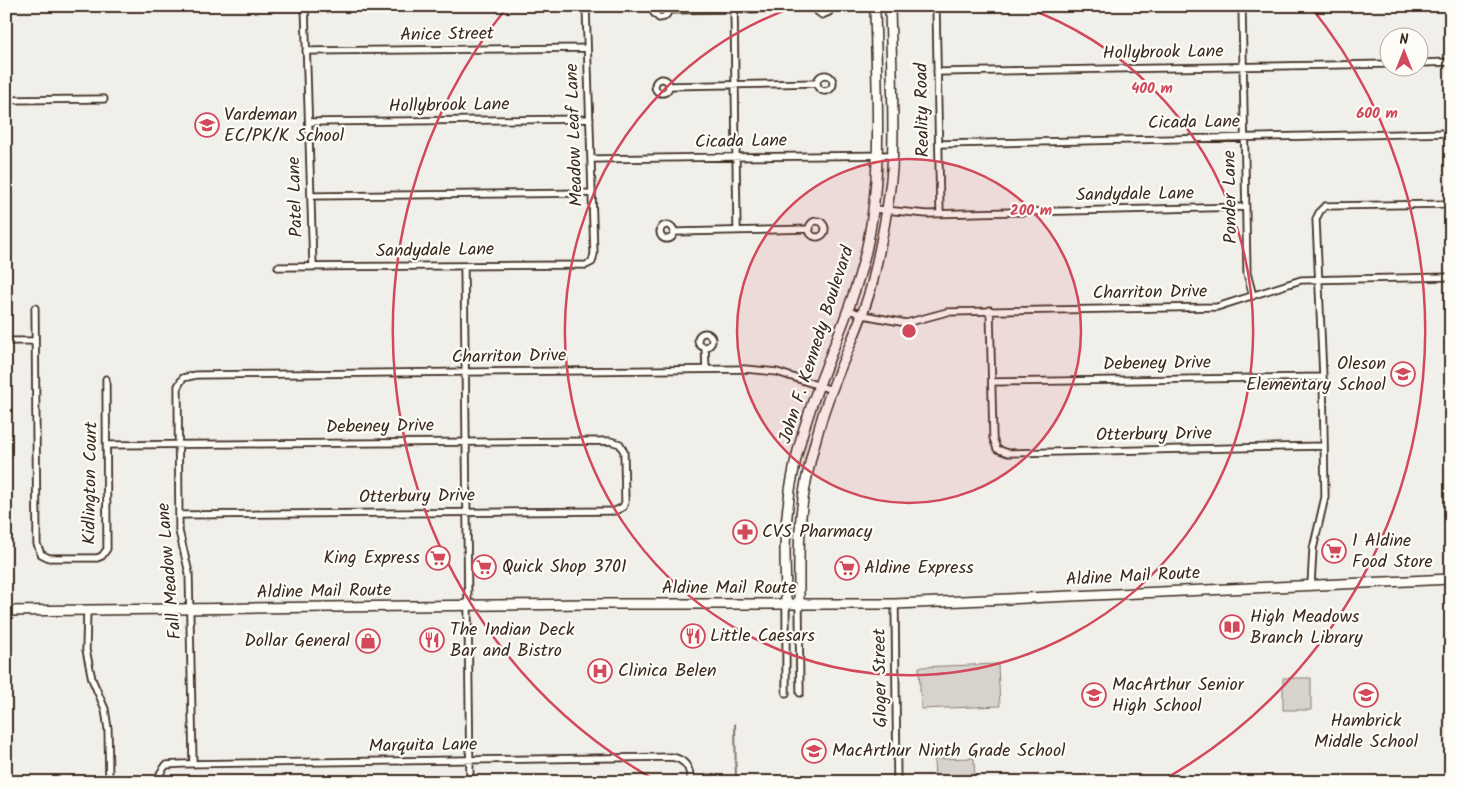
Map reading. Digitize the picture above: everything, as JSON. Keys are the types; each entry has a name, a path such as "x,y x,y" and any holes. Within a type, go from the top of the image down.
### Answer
{"main road":[{"name":"John F. Kennedy Boulevard","path":"786,605 785,547 790,495 799,447 810,408 849,310 866,251 874,209 877,156 875,6"},
{"name":"John F. Kennedy Boulevard","path":"799,605 803,498 822,418 862,315 872,283 887,211 892,156 890,6"},
{"path":"790,495 803,498"},
{"name":"Aldine Mail Route","path":"6,611 588,604 895,604 1451,579"}],"street":[{"name":"Patel Lane","path":"305,6 313,267"},
{"name":"Meadow Leaf Lane","path":"586,6 594,254 592,262"},
{"path":"655,6 654,13 659,18 666,16 668,8 816,7 818,12 824,15 829,12 830,6"},
{"name":"Reality Road","path":"936,6 940,213"},
{"name":"Ponder Lane","path":"1242,6 1247,273 1254,296"},
{"path":"734,8 737,230"},
{"name":"Anice Street","path":"306,51 587,48"},
{"path":"1430,63 1451,62"},
{"name":"Hollybrook Lane","path":"937,72 1380,64"},
{"path":"669,86 817,83"},
{"path":"6,100 104,99"},
{"name":"Hollybrook Lane","path":"308,122 590,119"},
{"name":"Cicada Lane","path":"939,144 1451,133"},
{"name":"Cicada Lane","path":"591,159 892,156"},
{"path":"311,196 592,193"},
{"path":"1311,585 1313,549 1325,497 1323,377 1316,219 1320,211 1326,206 1451,204"},
{"name":"Sandydale Lane","path":"874,209 940,213 1246,208"},
{"path":"674,232 810,229"},
{"name":"Sandydale Lane","path":"278,268 586,265 592,262"},
{"path":"464,266 470,782"},
{"name":"Charriton Drive","path":"849,310 862,315 906,323 947,312 1217,307 1301,280 1451,277"},
{"path":"6,341 35,341 36,308"},
{"path":"990,310 992,382"},
{"name":"Kidlington Court","path":"35,341 38,544 44,557 97,558 102,556 107,549 106,379"},
{"path":"705,347 706,369"},
{"name":"Charriton Drive","path":"183,378 196,374 762,369 832,390"},
{"name":"Debeney Drive","path":"992,382 1323,377"},
{"name":"Fall Meadow Lane","path":"183,378 178,386 179,515 180,542 189,573 193,764"},
{"name":"Otterbury Drive","path":"992,382 993,438 997,449 1008,453 1324,446"},
{"name":"Debeney Drive","path":"107,445 465,441 616,442 623,447 625,476"},
{"name":"Otterbury Drive","path":"179,515 615,511 623,506 625,502 625,476"},
{"name":"Gloger Street","path":"895,604 897,782"},
{"name":"John F. Kennedy Boulevard","path":"786,605 786,693"},
{"name":"John F. Kennedy Boulevard","path":"799,605 800,693"},
{"path":"87,610 86,650 92,679 105,709 108,729 109,782"},
{"name":"Marquita Lane","path":"158,781 166,765 677,758 686,764 691,782"}],"shaded area":[{"path":"998,664 1000,706 921,709 919,667"},
{"path":"1283,678 1311,678 1311,710 1283,710"},
{"path":"974,758 975,782 935,782 934,759"}],"waterway":[{"path":"735,724 736,782"}],"place":[{"name":"Vardeman EC/PK/K School","path":"207,125"},
{"name":"Oleson Elementary School","path":"1403,374"},
{"name":"CVS Pharmacy","path":"745,532"},
{"name":"1 Aldine Food Store","path":"1334,551"},
{"name":"King Express","path":"438,558"},
{"name":"Quick Shop 3701","path":"484,567"},
{"name":"Aldine Express","path":"847,568"},
{"name":"High Meadows Branch Library","path":"1232,627"},
{"name":"Little Caesars","path":"693,636"},
{"name":"The Indian Deck Bar and Bistro","path":"432,640"},
{"name":"Dollar General","path":"368,641"},
{"name":"Clinica Belen","path":"600,671"},
{"name":"MacArthur Senior High School","path":"1094,695"},
{"name":"Hambrick Middle School","path":"1366,695"},
{"name":"MacArthur Ninth Grade School","path":"814,751"}]}
